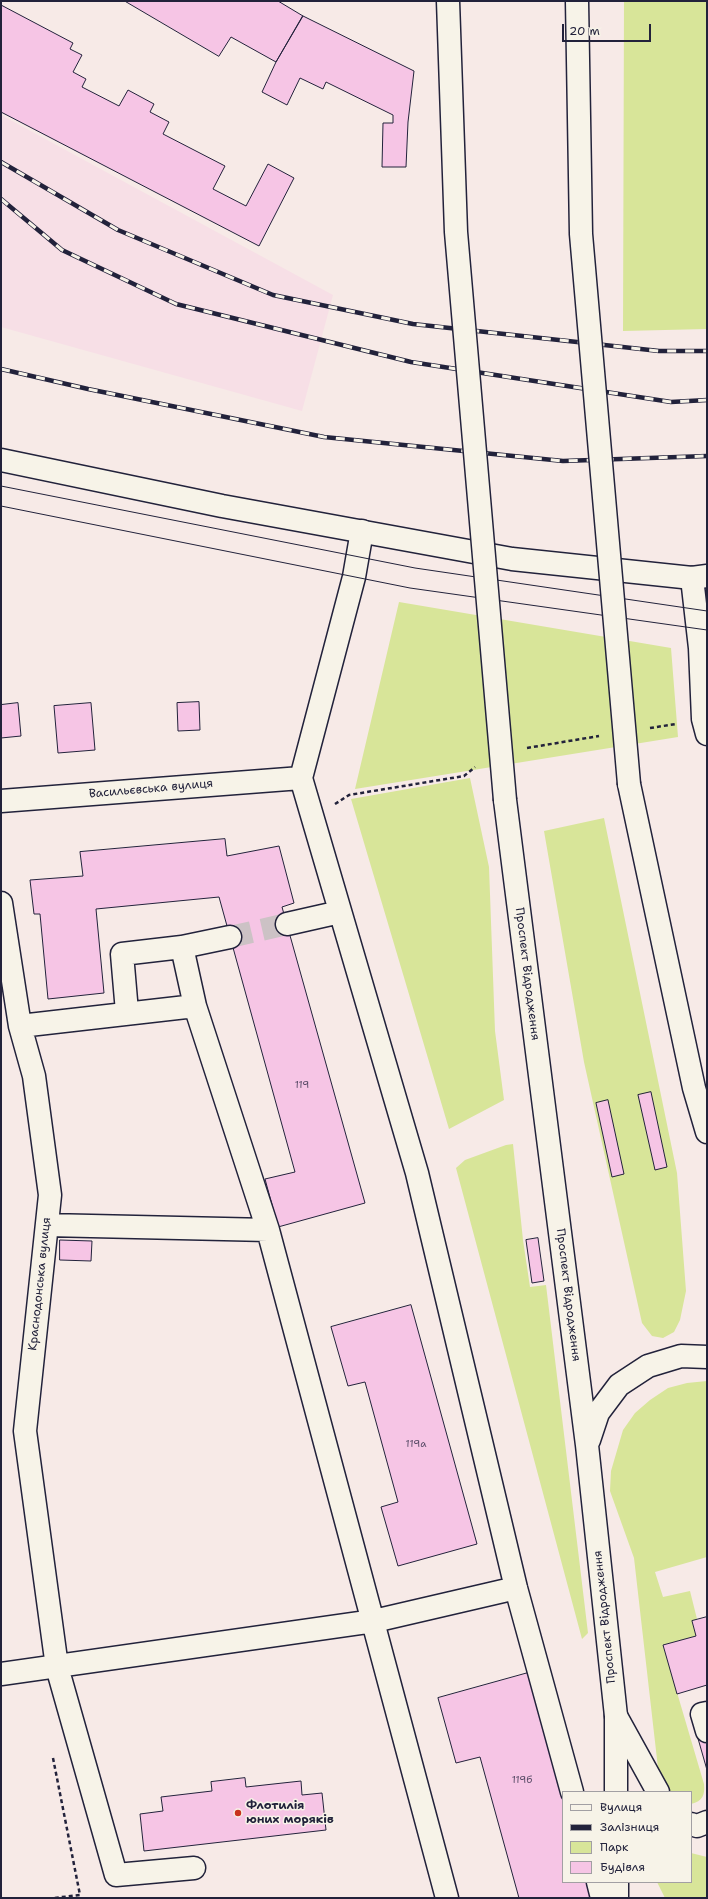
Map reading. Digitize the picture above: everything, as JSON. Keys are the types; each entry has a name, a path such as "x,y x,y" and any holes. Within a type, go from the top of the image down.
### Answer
{"main road":[{"name":"Проспект Відродження","path":"448,1 456,232 505,800 587,1445 616,1716 616,1791"},
{"path":"577,1 581,234 629,784 694,1088 707,1132"},
{"path":"1,460 222,506 512,559 699,577 703,719 707,734"},
{"path":"362,531 354,577 301,778 417,1174 516,1588 572,1791"},
{"name":"Васильєвська вулиця","path":"1,801 301,778"},
{"name":"Краснодонська вулиця","path":"1,903 20,1026 35,1084 50,1195 25,1431 57,1668 116,1875 194,1868"},
{"path":"287,924 340,912"},
{"path":"127,1012 122,954 182,947 230,937"},
{"path":"182,947 195,1006 268,1230 447,1898"},
{"path":"20,1026 127,1012 195,1006"},
{"path":"47,1225 268,1230"},
{"path":"587,1445 598,1413 619,1385 648,1366 681,1356 707,1357"},
{"path":"1,1674 57,1668 374,1621 516,1588"},
{"path":"707,1713 702,1714 707,1730"},
{"path":"616,1716 657,1791"},
{"path":"692,1824 697,1826 707,1822"},
{"path":"598,1883 602,1898"},
{"path":"617,1883 617,1898"}],"path":[{"path":"52,1755 80,1894"},
{"path":"54,1898 80,1894"},
{"path":"76,1898 80,1894"}],"shaded area":[{"path":"1,115 333,295 302,411 1,327"}],"green space":[{"path":"624,1 707,1 707,329 623,331"},
{"path":"399,602 671,648 678,737 355,789"},
{"path":"470,778 489,867 495,1031 504,1100 449,1129 351,799"},
{"path":"604,818 677,1173 686,1291 680,1320 674,1332 663,1338 652,1336 642,1323 584,1062 544,831"},
{"path":"513,1144 523,1240 530,1287 546,1285 588,1633 582,1639 456,1168 465,1160 506,1145"},
{"path":"707,1381 707,1557 655,1572 663,1597 690,1591 697,1619 692,1621 696,1636 663,1645 704,1784 704,1791 701,1799 692,1804 692,1791 670,1791 661,1778 658,1768 634,1558 610,1491 611,1471 623,1430 635,1413 650,1400 668,1388 687,1383"},
{"path":"692,1853 707,1857 707,1898 665,1898 658,1883 692,1883"}],"building":[{"path":"125,1 278,1 303,16 276,62 231,37 219,56"},
{"path":"1,5 73,43 70,49 82,55 73,72 86,79 82,87 119,106 128,90 154,104 150,112 169,122 163,134 225,166 213,189 246,206 268,164 294,178 259,246 1,112"},
{"path":"303,16 414,71 408,122 406,167 382,167 383,123 393,123 393,115 326,82 323,89 300,78 287,105 262,92 276,62"},
{"path":"199,702 200,730 178,731 177,703"},
{"path":"18,703 21,736 1,738 1,705"},
{"path":"91,703 95,750 58,753 54,706"},
{"path":"225,839 227,856 279,846 294,903 282,907 365,1203 278,1227 265,1179 295,1172 219,897 96,909 104,993 48,999 40,914 34,914 30,880 83,876 80,852"},
{"path":"651,1092 667,1167 655,1170 638,1095"},
{"path":"608,1100 624,1174 612,1177 596,1103"},
{"path":"538,1238 544,1281 532,1283 526,1240"},
{"path":"60,1240 92,1241 91,1261 60,1260"},
{"path":"411,1305 477,1544 398,1566 381,1507 398,1502 365,1382 348,1386 331,1327"},
{"path":"707,1617 707,1685 677,1694 663,1645 696,1636 692,1621"},
{"path":"528,1673 562,1794 562,1883 586,1883 591,1898 519,1898 480,1757 456,1763 438,1698"},
{"path":"707,1733 707,1770 697,1735"},
{"path":"245,1778 246,1787 301,1781 302,1795 322,1793 326,1830 144,1851 140,1814 163,1811 161,1797 212,1791 211,1782"}],"tunnel":[{"path":"230,937 287,924"}],"tram line":[{"path":"1,486 415,568 707,611"},
{"path":"1,506 410,588 707,630"}],"railway":[{"path":"1,162 118,230 273,295 413,324 659,351 707,351"},
{"path":"1,199 62,250 176,304 411,362 671,402 707,400"},
{"path":"1,369 88,389 324,437 563,461 707,456"}],"place":[{"name":"Флотилія юних моряків","path":"238,1813"}]}
